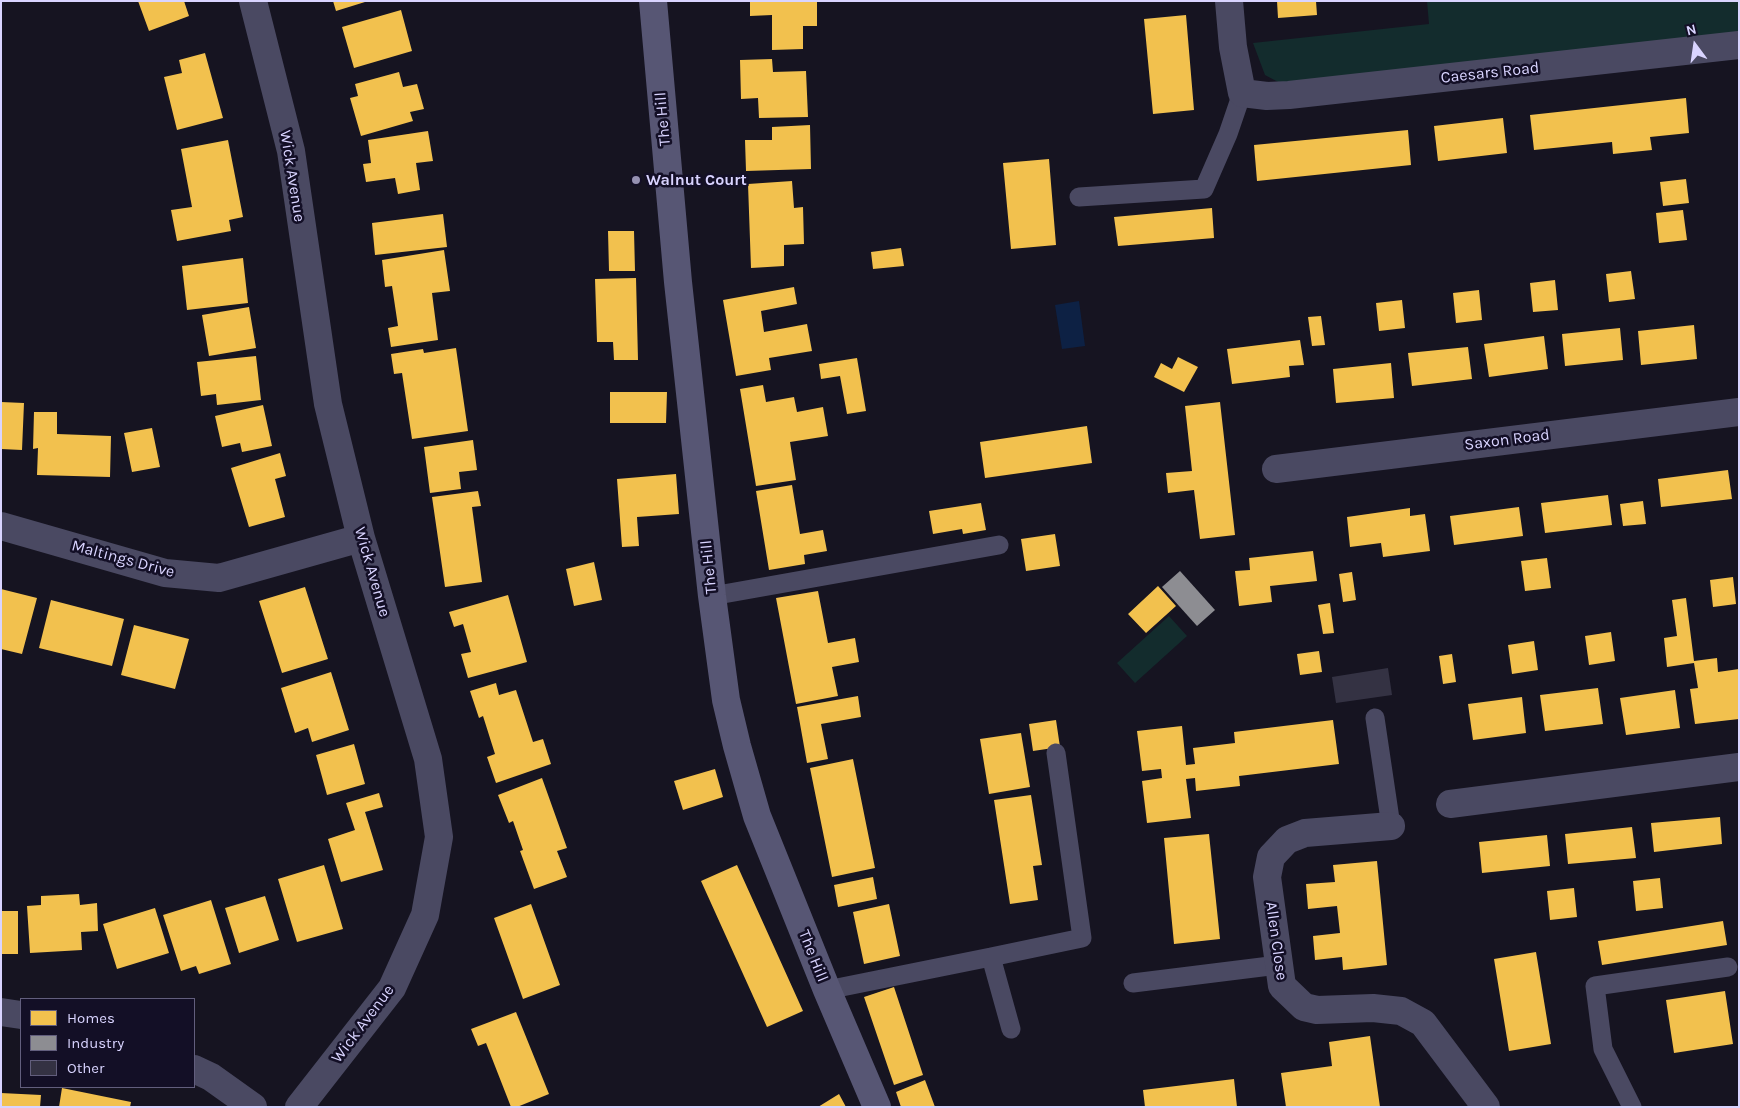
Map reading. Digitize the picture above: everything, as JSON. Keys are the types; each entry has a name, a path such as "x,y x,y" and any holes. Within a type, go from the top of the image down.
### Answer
{"main road":[{"name":"The Hill","path":"653,1 678,282 712,596 726,700 757,816 827,990 877,1107"}],"street":[{"name":"Wick Avenue","path":"253,1 291,151 328,404 361,538 428,759 439,837 425,915 392,988 299,1107"},
{"path":"1229,1 1233,47 1242,92"},
{"name":"Caesars Road","path":"1242,92 1267,96 1289,95 1739,47"},
{"name":"Saxon Road","path":"1276,469 1739,412"},
{"name":"Maltings Drive","path":"1,526 165,573 219,578 361,538"},
{"path":"1450,804 1739,767"},
{"name":"Allen Close","path":"1391,826 1305,833 1287,840 1271,857 1267,877 1282,986 1304,1007 1317,1010 1373,1008 1401,1011 1423,1023 1486,1107"},
{"path":"1,1012 20,1015"},
{"path":"195,1069 211,1077 253,1107"}],"lane":[{"path":"1079,197 1204,189 1228,134 1242,92"},
{"path":"712,596 999,546"},
{"path":"1375,718 1391,826"},
{"path":"827,990 1082,938 1056,753"},
{"path":"992,957 1011,1029"},
{"path":"1133,983 1278,965"},
{"path":"1632,1107 1603,1049 1595,986 1728,967"}],"green space":[{"path":"1427,1 1739,1 1739,34 1280,83 1265,75 1253,43 1429,24"},
{"path":"1169,616 1187,636 1135,683 1117,663"}],"water":[{"path":"1079,301 1085,346 1062,349 1055,305"}],"building: Homes":[{"path":"138,1 184,1 189,16 149,31"},
{"path":"333,1 364,1 365,2 336,11"},
{"path":"750,1 817,1 817,26 803,26 803,49 772,50 772,15 750,16"},
{"path":"1277,1 1316,1 1317,15 1278,18"},
{"path":"401,10 412,51 354,68 342,27"},
{"path":"1186,15 1194,110 1153,114 1144,19"},
{"path":"205,53 223,118 177,130 164,77 182,73 179,60"},
{"path":"772,59 773,72 806,71 808,117 759,118 758,98 741,99 740,60"},
{"path":"399,72 403,87 417,84 424,109 410,112 413,121 361,136 350,98 358,96 355,84"},
{"path":"1686,98 1689,133 1650,137 1652,150 1613,154 1612,142 1534,150 1530,115"},
{"path":"1503,118 1507,153 1438,161 1434,126"},
{"path":"810,125 811,169 746,171 745,140 772,140 772,127"},
{"path":"1408,130 1411,165 1257,181 1254,145"},
{"path":"428,131 433,161 416,163 420,190 398,194 395,178 366,182 363,164 371,163 368,140"},
{"path":"228,140 243,217 229,220 231,231 177,241 171,210 192,207 181,149"},
{"path":"1049,159 1056,245 1011,249 1003,163"},
{"path":"1686,179 1689,203 1663,206 1660,182"},
{"path":"792,181 794,208 803,207 804,244 784,245 784,266 751,268 748,184"},
{"path":"1212,208 1214,238 1118,246 1114,217"},
{"path":"1683,210 1687,240 1659,243 1656,213"},
{"path":"443,214 447,247 375,255 372,223"},
{"path":"608,231 634,231 635,271 609,271"},
{"path":"901,248 904,266 873,269 871,252"},
{"path":"444,250 450,291 432,293 438,340 391,347 388,328 398,326 392,286 385,287 382,260"},
{"path":"243,258 248,303 187,310 182,266"},
{"path":"1631,271 1635,299 1609,302 1606,274"},
{"path":"636,278 638,360 614,360 613,342 597,342 595,279"},
{"path":"1555,280 1558,310 1533,312 1530,283"},
{"path":"794,287 797,304 761,311 764,332 807,324 812,351 769,358 771,370 736,376 723,300"},
{"path":"1479,290 1482,320 1456,323 1453,293"},
{"path":"1402,300 1405,328 1379,331 1376,303"},
{"path":"249,307 256,348 209,356 202,315"},
{"path":"1321,316 1325,345 1312,346 1308,317"},
{"path":"1694,325 1697,359 1641,365 1638,331"},
{"path":"1620,328 1623,360 1565,366 1562,334"},
{"path":"1544,336 1548,369 1489,377 1484,344"},
{"path":"1300,340 1304,365 1289,366 1290,377 1232,384 1227,349"},
{"path":"1468,347 1472,379 1412,386 1408,353"},
{"path":"456,348 468,431 412,439 402,373 394,374 391,354 423,349 424,353"},
{"path":"256,356 261,400 217,405 216,394 201,396 197,362"},
{"path":"1178,357 1198,367 1184,392 1154,377 1161,363 1172,369"},
{"path":"857,358 866,411 847,414 840,376 821,379 819,364"},
{"path":"1391,363 1394,398 1336,403 1333,369"},
{"path":"763,385 766,402 794,397 797,412 823,407 828,436 790,442 796,480 756,486 740,389"},
{"path":"610,392 667,392 666,423 610,423"},
{"path":"1,402 24,403 22,450 1,449"},
{"path":"1220,402 1235,535 1200,539 1194,490 1168,493 1166,473 1192,471 1185,406"},
{"path":"263,405 272,446 242,452 240,443 222,447 215,416"},
{"path":"34,412 57,412 57,434 111,436 110,477 37,475 38,448 33,449"},
{"path":"1087,426 1092,463 985,478 980,442"},
{"path":"152,428 160,467 132,472 124,433"},
{"path":"473,440 477,470 459,472 461,489 430,493 424,447"},
{"path":"280,453 286,476 275,479 285,517 249,527 231,468"},
{"path":"1728,470 1732,499 1661,507 1658,479"},
{"path":"676,474 679,514 637,517 639,546 622,547 617,479"},
{"path":"792,485 800,534 823,530 827,551 804,555 805,564 769,570 756,491"},
{"path":"478,491 481,506 472,507 482,582 445,587 432,497"},
{"path":"1608,495 1612,525 1545,533 1541,503"},
{"path":"1643,501 1646,524 1623,526 1620,504"},
{"path":"981,503 986,530 963,534 962,529 933,534 929,511"},
{"path":"1519,507 1523,536 1454,545 1450,516"},
{"path":"1410,508 1410,516 1425,514 1430,551 1383,557 1381,543 1350,547 1347,517"},
{"path":"1055,534 1060,566 1026,571 1021,539"},
{"path":"1313,551 1317,581 1270,586 1272,602 1239,606 1235,571 1250,570 1249,558"},
{"path":"1547,558 1551,588 1525,591 1521,561"},
{"path":"594,562 602,600 574,606 566,569"},
{"path":"1352,572 1356,600 1343,602 1339,574"},
{"path":"1733,577 1736,604 1713,607 1710,580"},
{"path":"1158,586 1176,606 1146,633 1128,614"},
{"path":"305,587 328,659 282,673 259,601"},
{"path":"1,589 37,598 22,654 1,649"},
{"path":"818,591 828,643 855,638 859,662 832,667 838,696 796,704 776,598"},
{"path":"508,595 527,662 468,678 461,654 471,652 463,624 454,627 449,612"},
{"path":"1686,598 1694,661 1717,658 1718,672 1739,669 1739,719 1695,724 1690,689 1698,688 1694,663 1667,667 1664,638 1677,636 1672,600"},
{"path":"51,600 124,619 112,666 39,648"},
{"path":"1330,603 1334,633 1323,634 1318,605"},
{"path":"134,625 189,639 175,689 121,675"},
{"path":"1611,632 1615,661 1589,665 1585,636"},
{"path":"1534,641 1538,670 1512,674 1508,645"},
{"path":"1319,651 1322,672 1300,675 1297,654"},
{"path":"1452,654 1456,682 1443,684 1439,656"},
{"path":"331,672 349,730 312,742 308,728 295,733 281,688"},
{"path":"496,683 499,695 516,690 533,742 543,739 551,764 496,783 487,757 495,754 483,716 479,718 470,691"},
{"path":"1598,688 1603,724 1545,731 1540,695"},
{"path":"1675,690 1680,728 1626,735 1620,698"},
{"path":"858,696 861,717 821,724 828,759 807,763 797,707"},
{"path":"1522,697 1526,733 1473,740 1468,704"},
{"path":"1056,720 1060,747 1033,751 1029,724"},
{"path":"1333,720 1339,764 1239,776 1240,786 1196,791 1195,778 1186,779 1191,818 1147,823 1142,781 1162,778 1161,769 1142,771 1137,731 1182,726 1186,765 1195,764 1193,748 1235,743 1234,732"},
{"path":"1021,733 1030,787 989,794 980,739"},
{"path":"354,744 365,784 327,795 316,755"},
{"path":"853,759 875,868 832,877 810,768"},
{"path":"715,769 723,797 683,810 674,781"},
{"path":"542,778 567,848 557,851 567,877 534,889 520,851 523,850 513,821 509,823 498,795"},
{"path":"379,793 383,807 365,812 383,870 341,882 328,839 355,830 346,803"},
{"path":"1031,795 1042,865 1033,866 1038,900 1010,904 994,800"},
{"path":"1720,817 1722,844 1654,852 1651,823"},
{"path":"1632,827 1636,858 1568,864 1565,834"},
{"path":"1209,834 1220,939 1174,944 1164,838"},
{"path":"1547,835 1550,866 1482,873 1479,842"},
{"path":"1377,861 1387,965 1343,970 1342,957 1315,960 1313,936 1340,933 1337,906 1308,909 1306,884 1335,882 1333,865"},
{"path":"324,865 343,929 297,942 278,879"},
{"path":"737,865 803,1011 767,1027 701,881"},
{"path":"873,877 877,899 838,907 834,885"},
{"path":"1660,878 1663,908 1636,911 1633,881"},
{"path":"1574,888 1577,917 1550,920 1547,891"},
{"path":"79,894 80,905 97,903 98,931 81,932 82,950 30,953 27,906 41,905 41,896"},
{"path":"265,896 279,940 239,953 225,908"},
{"path":"211,900 231,964 199,974 196,966 181,971 163,915"},
{"path":"531,904 560,985 523,999 494,918"},
{"path":"889,904 900,956 864,964 853,912"},
{"path":"155,908 169,953 117,969 103,924"},
{"path":"1,911 18,911 18,954 1,954"},
{"path":"1723,921 1727,945 1602,965 1598,941"},
{"path":"1536,952 1551,1044 1509,1051 1494,959"},
{"path":"894,987 923,1075 894,1085 864,997"},
{"path":"1725,991 1733,1044 1674,1053 1666,1000"},
{"path":"516,1012 549,1094 517,1107 511,1107 486,1043 478,1046 471,1029"},
{"path":"1370,1036 1380,1107 1286,1107 1281,1073 1332,1066 1329,1042"},
{"path":"1234,1079 1237,1107 1145,1107 1143,1090"},
{"path":"925,1080 935,1107 901,1107 896,1092"},
{"path":"62,1088 131,1102 130,1107 59,1107"},
{"path":"1,1093 41,1095 40,1107 1,1107"},
{"path":"839,1094 846,1107 818,1107"}],"building: Industry":[{"path":"1180,571 1215,610 1197,626 1162,587"}],"building: Other":[{"path":"1388,668 1392,695 1336,703 1332,677"}],"place":[{"name":"Walnut Court","path":"636,180"}]}
